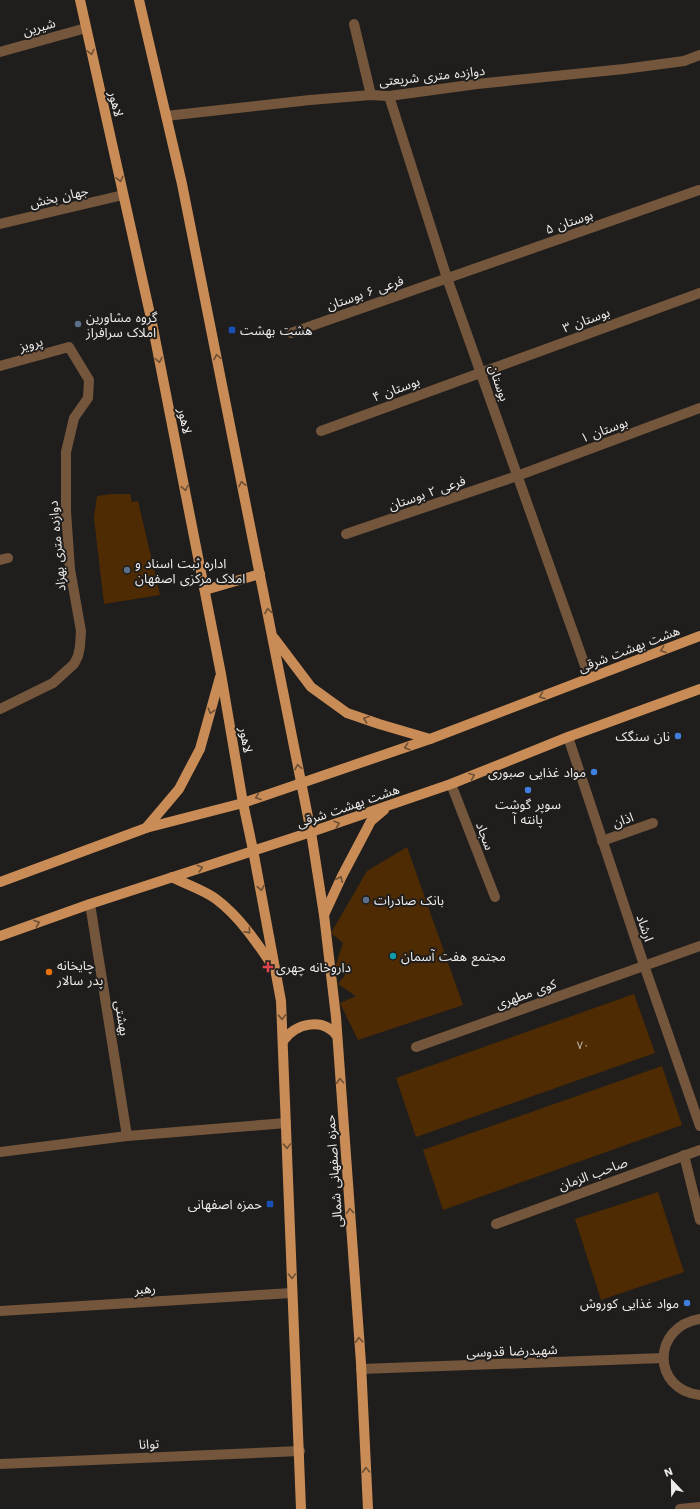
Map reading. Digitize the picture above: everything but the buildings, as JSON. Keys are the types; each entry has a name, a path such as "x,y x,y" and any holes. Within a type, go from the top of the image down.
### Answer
{"main road":[{"name":"لاهور","path":"80,0 152,323 222,674 243,803 253,850"},
{"path":"139,0 182,184 311,832"},
{"path":"205,590 260,574"},
{"path":"273,636 311,687 347,713 430,739"},
{"name":"هشت بهشت شرقی","path":"0,882 146,828 243,803 430,739 700,636"},
{"path":"146,828 179,789 200,749 222,674"},
{"name":"هشت بهشت شرقی","path":"0,936 90,904 452,784 568,737 700,689"},
{"path":"324,915 342,876 371,821 390,805"},
{"name":"حمزه اصفهانی شمالی","path":"311,832 324,915 337,1036 361,1369 368,1509"},
{"path":"253,850 281,1001 302,1509"},
{"path":"172,877 215,899 224,906 252,935 276,971"},
{"path":"283,1041 292,1032 306,1025 313,1024 327,1027 337,1036"}],"street":[{"path":"354,24 371,95"},
{"name":"شیرین","path":"0,52 86,28"},
{"name":"دوازده متری شریعتی","path":"166,116 310,100 371,95 389,96 477,84 624,69 684,61 700,55"},
{"name":"بوستان","path":"389,96 447,278 589,678"},
{"name":"بوستان ۵","path":"447,278 699,190"},
{"name":"جهان بخش","path":"0,224 123,195"},
{"name":"فرعی ۶ بوستان","path":"291,333 447,278"},
{"name":"بوستان ۳","path":"481,372 700,293"},
{"name":"پرویز","path":"0,366 70,347"},
{"name":"دوازده متری بهزاد","path":"0,709 53,683 74,664 78,656 80,646 81,631 70,569 66,511 66,452 74,418 88,398 89,380 70,347"},
{"name":"بوستان ۴","path":"321,431 481,372"},
{"name":"بوستان ۱","path":"517,476 700,408"},
{"name":"فرعی ۲ بوستان","path":"346,534 517,476"},
{"name":"ارشاد","path":"568,737 644,965 700,1126"},
{"name":"سجاد","path":"452,784 495,897"},
{"name":"اذان","path":"602,841 653,823"},
{"name":"بهشتی","path":"90,904 127,1136"},
{"name":"کوی مطهری","path":"416,1047 700,946"},
{"path":"0,1152 127,1136 286,1123"},
{"name":"صاحب الزمان","path":"496,1224 700,1150"},
{"path":"684,1155 700,1220"},
{"name":"رهبر","path":"0,1311 292,1293"},
{"path":"700,1319 690,1320 679,1326 670,1335 665,1346 663,1358 666,1370 680,1389 691,1394 700,1395"},
{"name":"شهیدرضا قدوسی","path":"361,1369 663,1358"},
{"name":"توانا","path":"0,1464 300,1450"},
{"path":"680,1509 700,1507"}],"place":[{"name":"گروه مشاورین املاک سرافراز","path":"78,324"},
{"name":"هشت بهشت","path":"232,330"},
{"name":"اداره ثبت اسناد و املاک مرکزی اصفهان","path":"127,570"},
{"name":"نان سنگک","path":"678,736"},
{"name":"مواد غذایی صبوری","path":"594,772"},
{"name":"سوپر گوشت پانته آ","path":"528,790"},
{"name":"بانک صادرات","path":"366,900"},
{"name":"مجتمع هفت آسمان","path":"393,956"},
{"name":"داروخانه چهری","path":"268,967"},
{"name":"چایخانه پدر سالار","path":"49,972"},
{"name":"حمزه اصفهانی","path":"270,1204"},
{"name":"مواد غذایی کوروش","path":"687,1303"}]}
